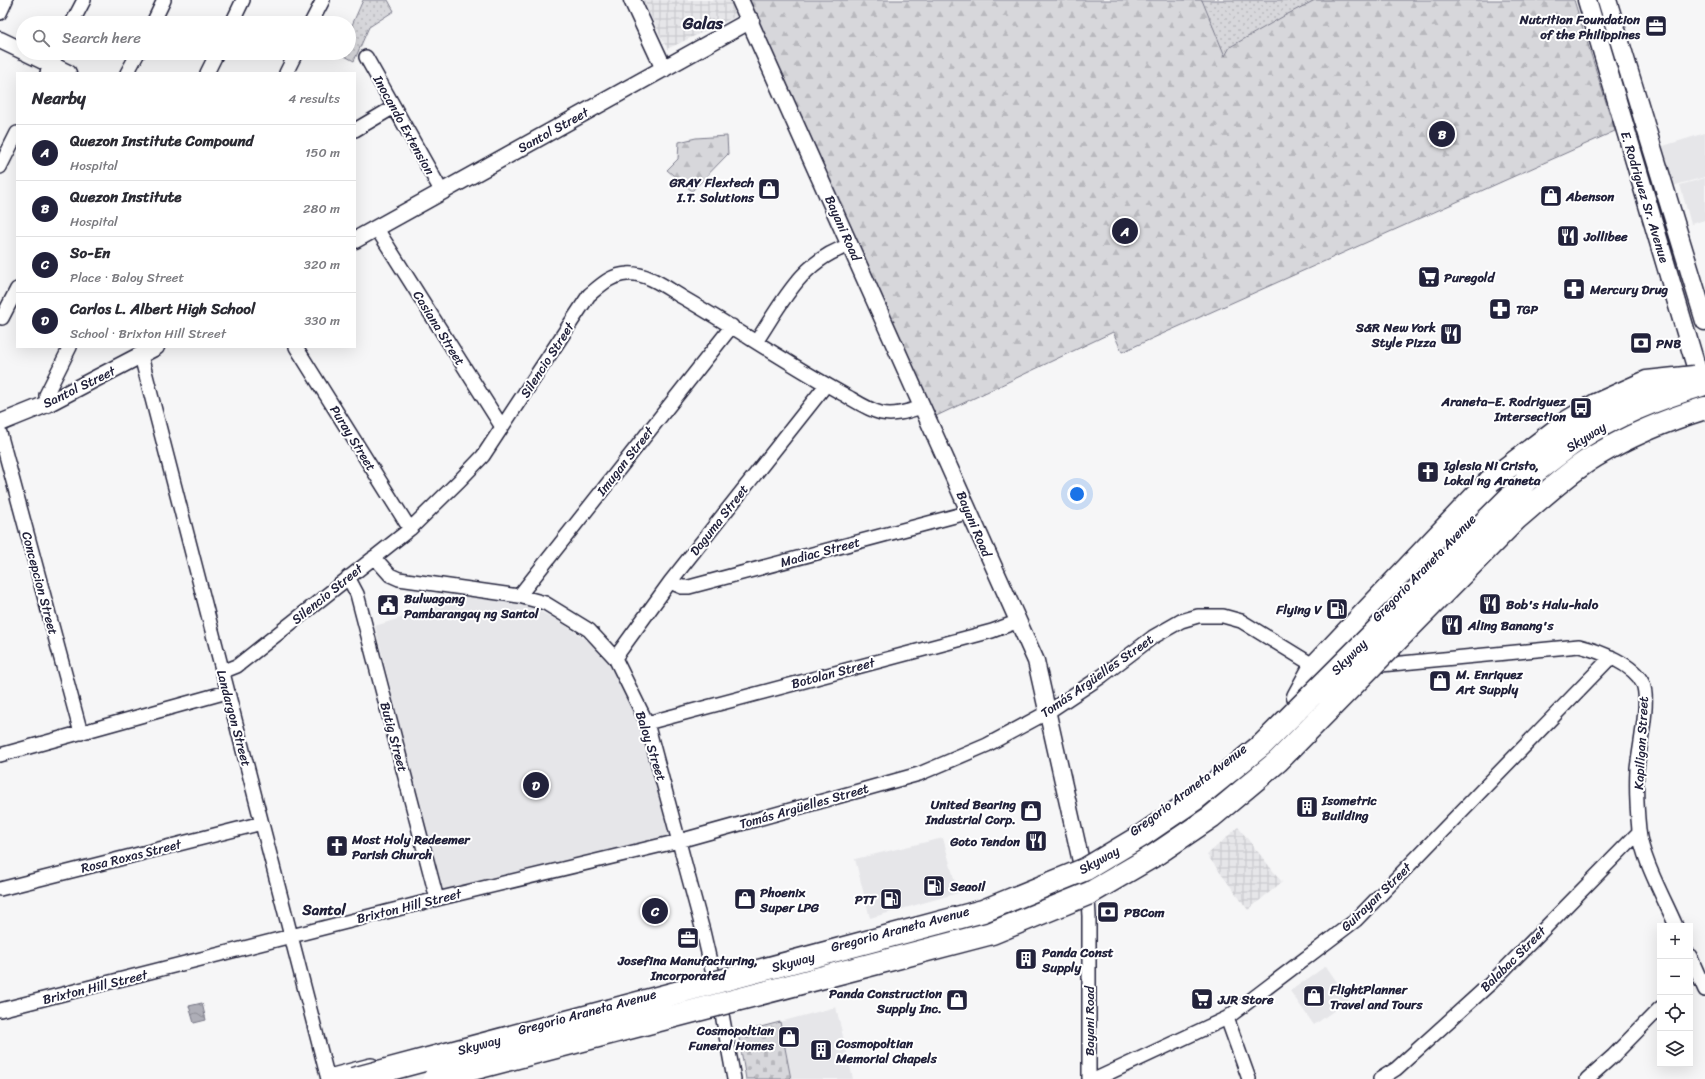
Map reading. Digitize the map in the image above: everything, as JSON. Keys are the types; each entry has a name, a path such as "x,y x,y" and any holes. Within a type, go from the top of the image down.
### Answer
{"highway":[{"path":"1298,697 1323,663 1490,481 1569,421 1596,405 1648,382 1703,377"},
{"name":"Skyway","path":"353,1079 983,911 1086,869 1141,836 1194,800 1263,744 1535,472 1581,438 1610,421 1703,377"},
{"name":"Skyway","path":"434,1079 992,933 1090,893 1155,855 1211,817 1278,761 1516,519 1552,488 1594,457 1625,439 1668,419 1705,408"},
{"path":"480,1079 658,1020"}],"main road":[{"name":"E. Rodriguez Sr. Avenue","path":"1587,0 1703,377 1705,394"},
{"name":"E. Rodriguez Sr. Avenue","path":"1607,0 1705,321"},
{"path":"458,1079 995,936 1088,899 1159,858 1214,820 1283,765 1524,520 1557,492 1629,444 1672,425 1705,415"},
{"name":"Gregorio Araneta Avenue","path":"333,1079 714,979 983,906 1082,866 1138,830 1189,792 1256,738 1298,697"}],"street":[{"path":"0,13 6,0"},
{"path":"76,16 84,0"},
{"path":"156,16 164,0"},
{"path":"235,16 243,0"},
{"path":"315,16 323,0"},
{"path":"632,0 664,69"},
{"name":"Bayani Road","path":"740,0 751,20 1036,661 1088,899 1089,1079"},
{"name":"Santol Street","path":"356,240 751,20"},
{"path":"0,40 16,48"},
{"name":"Inocando Extension","path":"366,57 442,192"},
{"path":"128,72 134,60"},
{"path":"208,72 214,60"},
{"path":"286,72 292,60"},
{"path":"52,64 66,72"},
{"path":"356,129 394,107"},
{"path":"0,167 16,135"},
{"name":"Casiana Street","path":"377,229 502,427"},
{"path":"756,342 806,270 822,258 850,245"},
{"name":"Silencio Street","path":"222,672 237,666 410,529 483,456 589,295 608,279 628,274 640,275 664,286 732,326 826,385 879,413 902,413 922,407"},
{"path":"2,318 16,291"},
{"name":"Imugan Street","path":"519,596 732,326"},
{"path":"47,404 46,395 70,348"},
{"name":"Santol Street","path":"0,423 47,404 154,348"},
{"name":"Puray Street","path":"297,348 410,529"},
{"name":"Landargon Street","path":"144,352 227,692 328,1079"},
{"name":"Daguma Street","path":"615,658 670,582 826,385"},
{"name":"Concepcion Street","path":"0,434 81,733"},
{"name":"Madiac Street","path":"670,582 682,587 689,587 970,512"},
{"name":"Baloy Street","path":"374,557 386,572 399,579 519,596 545,603 589,630 615,658 647,723 680,841 714,979 734,1079"},
{"name":"Butig Street","path":"348,577 357,594 437,899"},
{"name":"Tomás Argüelles Street","path":"680,841 919,774 987,745 1048,712 1102,676 1153,637 1181,621 1198,616 1223,616 1241,621 1323,663"},
{"name":"Botolan Street","path":"647,723 992,631 1019,622"},
{"name":"Kapiligan Street","path":"1381,665 1579,646 1612,657 1640,679 1644,686 1645,701 1637,770 1639,832 1649,866 1675,923"},
{"name":"Guirayan Street","path":"1096,1079 1227,1018 1356,920 1612,657"},
{"path":"0,755 227,692"},
{"name":"Rosa Roxas Street","path":"0,889 262,823"},
{"name":"Balabac Street","path":"1380,1079 1396,1069 1492,982 1639,832"},
{"name":"Brixton Hill Street","path":"0,1010 437,899 680,841"},
{"path":"1693,974 1705,990"},
{"path":"1587,1079 1613,1056 1657,1011"},
{"path":"1227,1018 1249,1079"}],"shaded area":[{"path":"643,0 730,0 737,16 667,49"},
{"path":"1705,133 1705,177 1672,186 1660,147"},
{"path":"1705,178 1705,220 1691,224 1680,185"},
{"path":"479,593 527,605 559,621 597,647 610,661 644,730 670,839 441,893 375,626"},
{"path":"1238,827 1282,882 1248,910 1207,855"},
{"path":"943,838 958,893 870,918 855,859"},
{"path":"1326,966 1349,1000 1314,1025 1290,991"},
{"path":"836,1007 853,1079 746,1079 738,1033"}],"green space":[{"path":"363,0 388,0 394,11 369,27 356,56 356,16"},
{"path":"749,0 1202,0 1225,56 1230,47 1315,0 1574,0 1615,131 1122,352 1113,332 932,418"},
{"path":"1183,0 1416,0 1221,86"},
{"path":"727,136 728,154 692,191 667,170 678,159 679,142 696,138"},
{"path":"780,1022 791,1079 746,1079 738,1033"}],"water":[{"path":"202,1003 206,1020 194,1023 189,1006"}],"place":[{"name":"Nutrition Foundation of the Philippines","path":"1656,26"},
{"name":"Quezon Institute","path":"1442,134"},
{"name":"GRAY Flextech I.T. Solutions","path":"769,189"},
{"name":"Abenson","path":"1551,196"},
{"name":"Quezon Institute Compound","path":"1125,231"},
{"name":"Jollibee","path":"1568,236"},
{"name":"Puregold","path":"1429,277"},
{"name":"Mercury Drug","path":"1574,289"},
{"name":"TGP","path":"1500,309"},
{"name":"S&R New York Style Pizza","path":"1451,334"},
{"name":"PNB","path":"1641,343"},
{"name":"Araneta–E. Rodriguez Intersection","path":"1581,408"},
{"name":"Iglesia Ni Cristo, Lokal ng Araneta","path":"1428,472"},
{"name":"Bob's Halu-halo","path":"1490,604"},
{"name":"Bulwagang Pambarangay ng Santol","path":"388,605"},
{"name":"Flying V","path":"1337,609"},
{"name":"Aling Banang's","path":"1452,625"},
{"name":"M. Enriquez Art Supply","path":"1440,681"},
{"name":"Carlos L. Albert High School","path":"536,785"},
{"name":"Isometric Building","path":"1307,807"},
{"name":"United Bearing Industrial Corp.","path":"1031,811"},
{"name":"Goto Tendon","path":"1036,841"},
{"name":"Most Holy Redeemer Parish Church","path":"337,846"},
{"name":"Seaoil","path":"934,886"},
{"name":"Phoenix Super LPG","path":"745,899"},
{"name":"PTT","path":"891,899"},
{"name":"So-En","path":"655,911"},
{"name":"PBCom","path":"1108,912"},
{"name":"Josefina Manufacturing, Incorporated","path":"688,938"},
{"name":"Panda Const Supply","path":"1026,959"},
{"name":"FlightPlanner Travel and Tours","path":"1314,996"},
{"name":"JJR Store","path":"1202,999"},
{"name":"Panda Construction Supply Inc.","path":"957,1000"},
{"name":"Cosmopoltian Funeral Homes","path":"789,1037"},
{"name":"Cosmopoltian Memorial Chapels","path":"821,1050"}],"district":[{"name":"Galas","path":"703,23"},
{"name":"Santol","path":"324,910"}]}
